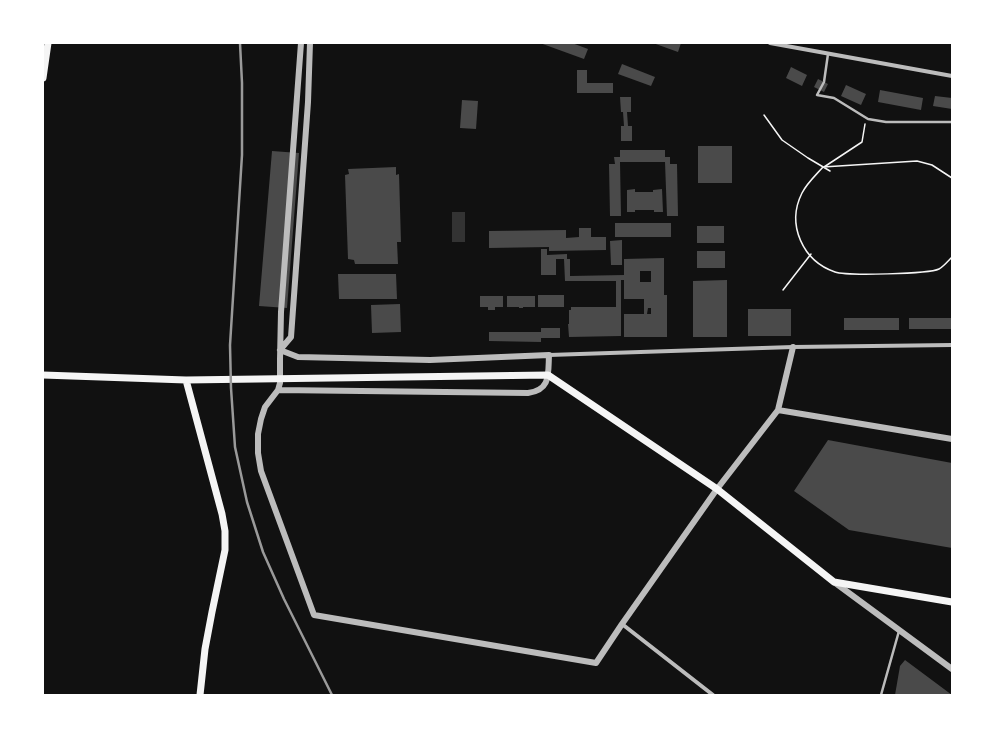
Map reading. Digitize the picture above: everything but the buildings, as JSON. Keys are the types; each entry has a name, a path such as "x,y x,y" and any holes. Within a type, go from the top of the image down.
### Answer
{"main road":[{"path":"43,78 48,43"},
{"path":"43,375 186,380 548,375 716,489 834,582 952,602"},
{"path":"186,380 220,506 225,532 225,550 209,627 200,695"}],"street":[{"path":"301,43 282,312 279,387 265,407 260,419 258,453 261,471 314,615 596,663 716,489 778,410 793,347"},
{"path":"280,350 291,336 308,102 310,43"},
{"path":"770,43 952,76"},
{"path":"280,350 298,357 430,360 793,347 952,345"},
{"path":"279,387 528,393 536,392 543,387 548,375 549,355"},
{"path":"778,410 952,439"},
{"path":"834,582 952,669"},
{"path":"622,624 713,695"}],"lane":[{"path":"828,54 824,82 817,95 834,98 868,119 886,122 952,122"},
{"path":"881,695 899,631"}],"path":[{"path":"764,115 782,140 830,171"},
{"path":"865,124 862,142 824,168 813,178 802,193 796,210 796,226 800,240 819,265 836,273 860,274 921,272 939,269 951,260 952,256"},
{"path":"824,168 917,161 932,165 952,178"},
{"path":"783,290 810,255"}],"shaded area":[{"path":"452,212 465,212 465,242 452,242"}],"railway":[{"path":"240,43 242,83 242,155 230,345 235,447 247,502 263,552 284,599 332,695"}]}
